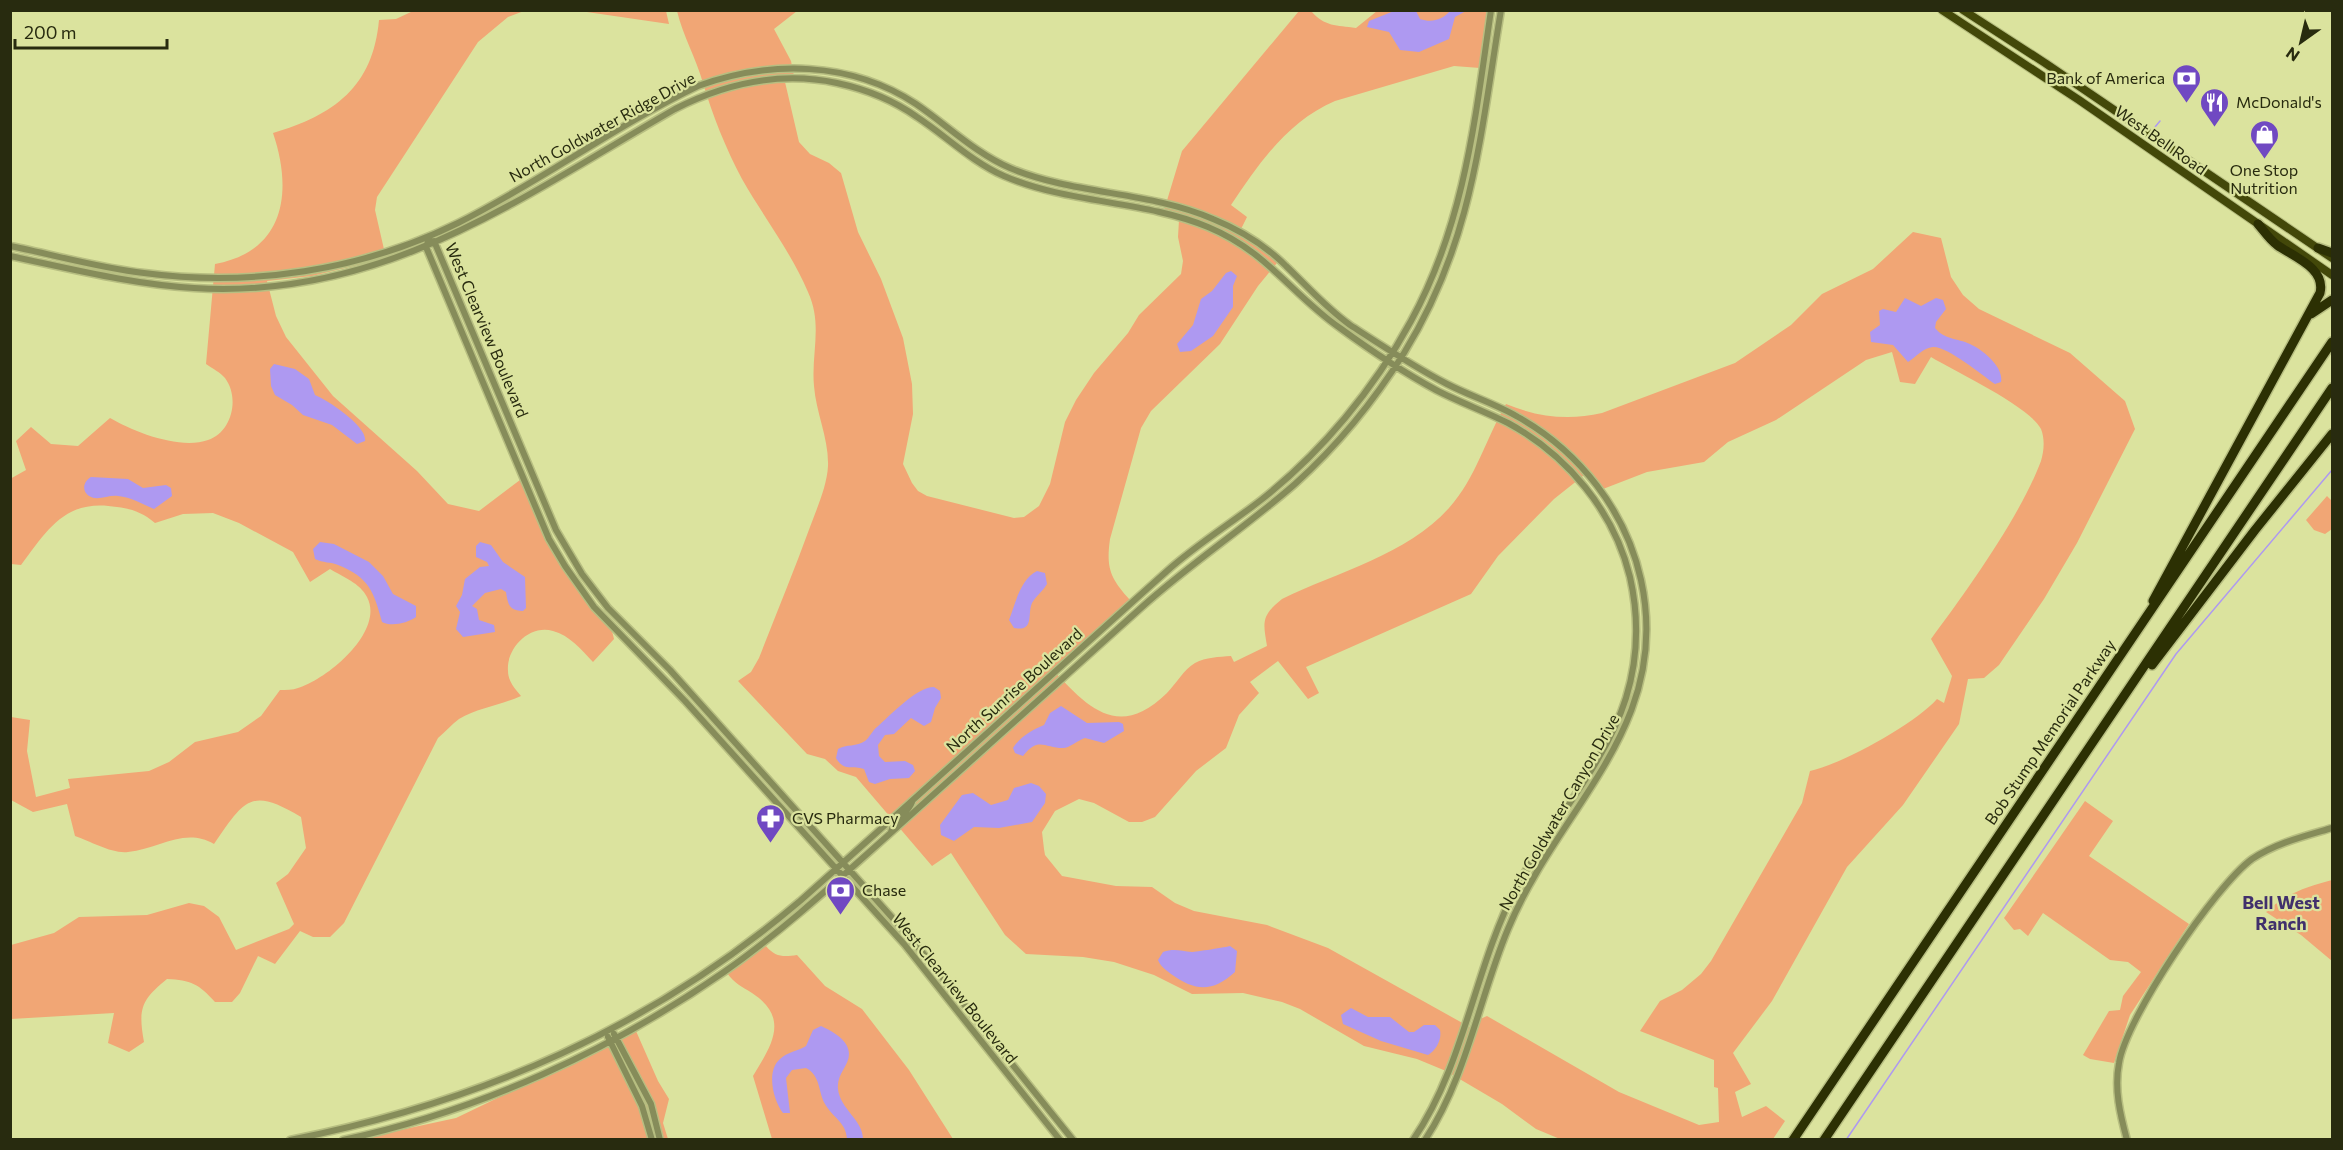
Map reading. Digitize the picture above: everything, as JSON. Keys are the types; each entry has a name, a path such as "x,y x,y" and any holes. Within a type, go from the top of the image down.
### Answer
{"highway":[{"path":"2146,617 2157,589 2320,293 2320,277 2274,243 2258,224"},
{"path":"2318,248 2332,253"},
{"path":"2308,318 2318,308 2332,300"},
{"name":"Bob Stump Memorial Parkway","path":"1793,1140 2332,342"},
{"path":"1824,1140 2332,388"},
{"path":"2084,755 2108,728 2180,628 2332,434"}],"main road":[{"name":"West Bell Road","path":"1942,10 2079,100 2332,274"},
{"name":"West Bell Road","path":"1963,10 2332,258"},
{"path":"1991,44 1997,33"}],"street":[{"name":"North Sunrise Boulevard","path":"1397,354 1430,284 1455,214 1474,135 1491,10"},
{"name":"North Sunrise Boulevard","path":"290,1140 355,1127 405,1113 474,1091 546,1062 645,1011 719,963 766,929 843,862 895,822 1188,566 1299,480 1348,429 1438,287 1469,198 1483,136 1501,10"},
{"name":"North Goldwater Ridge Drive","path":"10,246 110,268 215,279 274,275 327,267 388,251 430,236 520,189 698,86 730,75 767,69 813,69 862,79 900,95 980,152 1029,175 1175,206 1223,223 1266,249 1338,316 1397,354"},
{"name":"North Goldwater Ridge Drive","path":"10,256 143,283 230,288 326,278 436,243 525,197 702,96 755,81 811,79 853,87 891,101 917,117 980,164 1003,176 1041,188 1174,216 1222,233 1268,263 1333,324 1392,362"},
{"name":"West Clearview Boulevard","path":"1060,1140 919,962 664,678 609,623 573,578 549,539 426,247 430,236 436,243 556,530 582,574 615,616 670,670 945,978 1073,1140"},
{"name":"North Goldwater Canyon Drive","path":"1397,354 1447,384 1538,429 1586,472 1614,512 1633,550 1643,592 1647,632 1639,689 1628,722 1613,752 1517,908 1496,961 1456,1082 1425,1140"},
{"name":"North Sunrise Boulevard","path":"909,809 912,800 1182,558 1261,500 1299,466 1343,420 1392,362"},
{"name":"North Goldwater Canyon Drive","path":"1392,362 1441,392 1501,420 1532,438 1560,460 1578,479 1610,525 1623,554 1630,579 1636,623 1635,657 1629,686 1613,729 1512,896 1488,953 1447,1077 1413,1140"},
{"name":"North Sunrise Boulevard","path":"343,1140 437,1114 496,1093 612,1037 701,987 771,937 843,876 891,832 895,822"},
{"path":"2127,1140 2119,1109 2119,1064 2131,1026 2143,1004 2222,888 2238,870 2262,853 2332,828"},
{"path":"766,929 771,937"},
{"path":"612,1037 642,1106 652,1140"},
{"path":"612,1037 651,1104 660,1140"}],"shaded area":[{"path":"413,11 524,11 508,17 478,42 377,197 375,210 386,258 312,276 267,281 276,316 286,337 333,396 417,471 448,504 479,511 520,480 559,560 583,596 612,631 614,639 593,662 570,639 553,631 536,631 521,640 511,654 508,675 521,696 466,715 438,738 344,923 330,937 313,937 300,931 275,964 258,956 240,993 232,1002 215,1002 194,984 167,979 152,993 144,1006 141,1021 144,1042 129,1052 108,1043 114,1013 11,1019 11,945 54,933 79,917 147,915 189,903 204,906 219,917 236,950 289,929 294,924 276,883 288,874 306,848 301,817 271,802 260,800 250,802 242,808 214,844 203,839 182,838 128,852 108,849 75,836 67,804 33,812 11,800 11,717 30,720 27,751 36,797 70,788 68,779 149,771 169,762 195,742 238,732 261,716 280,690 294,689 310,683 338,664 361,638 368,624 370,610 364,592 351,581 330,569 310,582 293,552 239,523 213,513 183,514 155,523 142,514 128,509 99,505 84,507 71,512 50,528 21,565 11,564 10,479 26,470 16,441 31,427 51,444 78,446 110,418 144,434 184,443 208,440 223,430 233,404 230,386 219,372 206,364 215,264 238,257 256,246 269,232 278,216 282,197 282,177 273,133 314,117 347,95 359,80 368,63 375,43 379,20 396,19"},
{"path":"580,11 666,11 669,24"},
{"path":"677,11 797,11 774,29 791,61 795,81 785,82 799,142 810,154 829,163 841,173 858,232 881,279 903,338 912,384 913,414 903,464 918,491 927,496 1014,518 1024,517 1039,506 1050,484 1065,422 1094,373 1128,333 1139,315 1181,274 1183,261 1178,237 1179,220 1162,217 1182,151 1299,11 1311,11 1321,20 1331,24 1356,28 1377,11 1488,11 1480,68 1454,66 1335,101 1318,109 1276,145 1252,174 1231,205 1247,217 1241,229 1281,258 1258,286 1220,344 1151,411 1141,428 1109,549 1111,572 1130,600 1053,670 1079,696 1105,713 1119,716 1134,715 1150,707 1167,693 1187,669 1199,661 1231,656 1234,662 1267,646 1265,620 1270,610 1282,599 1392,550 1432,524 1449,508 1466,484 1506,404 1541,415 1577,417 1602,413 1735,363 1791,325 1822,294 1873,269 1913,232 1941,238 1951,277 1963,295 1979,309 2070,353 2125,401 2135,429 2077,543 2044,599 1999,665 1984,678 1968,679 1959,724 1903,805 1847,867 1772,1001 1733,1053 1751,1084 1735,1092 1742,1117 1766,1106 1785,1121 1773,1139 1560,1139 1536,1129 1502,1104 1446,1071 1417,1059 1364,1046 1300,1009 1282,1002 1243,993 1192,994 1154,975 1114,962 1083,957 1026,954 1005,935 951,853 932,866 856,777 838,771 825,759 807,754 738,681 751,672 759,658 826,481 828,456 817,406 813,374 815,316 801,277 730,156","holes":["1892,352 1900,382 1915,384 1931,357 2008,400 2034,420 2042,433 2044,445 2042,457 2032,482 2007,529 1931,639 1952,676 1944,703 1937,699 1912,720 1877,742 1824,767 1810,771 1802,803 1711,961 1701,974 1682,990 1660,1001 1640,1031 1714,1060 1714,1087 1718,1088 1719,1122 1699,1125 1619,1092 1487,1016 1478,1020 1475,1030 1328,948 1267,925 1194,911 1175,903 1152,887 1116,886 1062,876 1045,855 1042,832 1055,811 1079,799 1094,803 1129,822 1142,822 1155,817 1196,771 1226,748 1239,715 1259,693 1250,682 1278,661 1308,699 1319,693 1306,667 1471,594 1498,556 1554,499 1588,472 1603,489 1647,472 1704,462 1728,442 1776,420 1866,360"]},
{"path":"1394,11 1416,11 1420,19 1433,21 1444,17 1450,11 1466,11 1455,17 1449,39 1419,52 1400,50 1389,32 1367,27 1369,21"},
{"path":"1231,271 1237,276 1233,286 1233,307 1213,336 1191,351 1180,352 1177,344 1193,325 1201,299 1212,291 1226,273"},
{"path":"1905,298 1921,306 1936,298 1943,300 1946,309 1936,322 1935,328 1943,335 1981,350 1996,365 2001,382 1995,384 1955,356 1939,348 1926,349 1908,362 1893,345 1871,342 1870,332 1880,325 1879,311 1883,309 1896,312"},
{"path":"274,364 295,369 309,379 315,395 329,402 354,422 364,435 365,441 357,444 332,425 303,415 275,395 271,386 270,369"},
{"path":"91,477 128,479 143,488 166,485 171,488 172,496 154,509 123,497 94,498 84,489 84,485"},
{"path":"2327,496 2332,501 2332,529 2325,534 2314,530 2306,520"},
{"path":"320,542 334,544 369,562 383,576 393,594 416,606 416,617 399,624 382,622 373,594 363,580 338,565 315,559 313,549"},
{"path":"480,542 491,545 503,562 525,577 526,608 523,611 512,608 506,592 501,589 485,593 472,606 477,609 479,620 494,625 495,632 463,637 456,629 460,612 456,606 462,595 465,579 480,567 489,566 487,562 476,557 476,546"},
{"path":"1037,571 1045,573 1047,584 1032,603 1028,625 1021,629 1014,628 1009,620 1019,593 1026,580"},
{"path":"934,687 940,691 941,698 931,722 924,726 911,718 894,734 885,735 878,745 879,756 885,762 905,761 913,765 915,771 909,778 890,779 875,784 869,782 864,769 845,767 839,762 836,758 838,749 865,741 904,703 919,692"},
{"path":"1061,706 1087,723 1119,722 1123,724 1124,731 1104,743 1085,738 1066,748 1042,744 1033,746 1023,756 1015,753 1013,748 1019,740 1044,725 1050,713"},
{"path":"1031,783 1039,786 1046,794 1045,803 1032,822 999,828 974,827 954,841 941,835 940,825 962,795 973,793 991,805 1008,800 1014,788"},
{"path":"2085,801 2113,821 2089,856 2189,924 2130,1015 2114,1063 2090,1059 2083,1055 2109,1011 2120,1010 2123,996 2141,972 2128,962 2110,960 2043,913 2028,936 2020,929 2014,930 2004,918"},
{"path":"2332,880 2332,961 2301,935 2266,912 2289,895"},
{"path":"766,946 780,955 797,955 825,986 862,1009 909,1070 953,1139 772,1139 753,1076 771,1043 774,1022 764,1002 727,973"},
{"path":"1230,946 1237,951 1235,972 1227,979 1212,986 1196,987 1188,984 1171,974 1158,960 1163,952 1167,951 1192,952"},
{"path":"1351,1008 1368,1017 1390,1017 1409,1032 1414,1032 1424,1025 1435,1025 1440,1030 1439,1041 1436,1048 1428,1055 1381,1041 1343,1024 1341,1015"},
{"path":"821,1026 839,1037 847,1046 849,1057 840,1077 838,1089 843,1103 862,1132 863,1139 847,1139 842,1124 825,1104 817,1080 806,1068 792,1070 786,1078 790,1113 783,1113 776,1101 772,1078 776,1064 786,1055 806,1046 813,1030"},
{"path":"636,1031 658,1081 669,1099 663,1123 668,1139 354,1140 456,1118"}],"waterway":[{"path":"2155,127 2160,121"},
{"path":"1846,1140 2176,654 2332,470"}],"place":[{"name":"Bank of America","path":"2186,104"},
{"name":"McDonald's","path":"2215,128"},
{"name":"One Stop Nutrition","path":"2264,160"},
{"name":"CVS Pharmacy","path":"771,844"},
{"name":"Chase","path":"841,916"}],"district":[{"name":"Bell West Ranch","path":"2281,913"}]}
